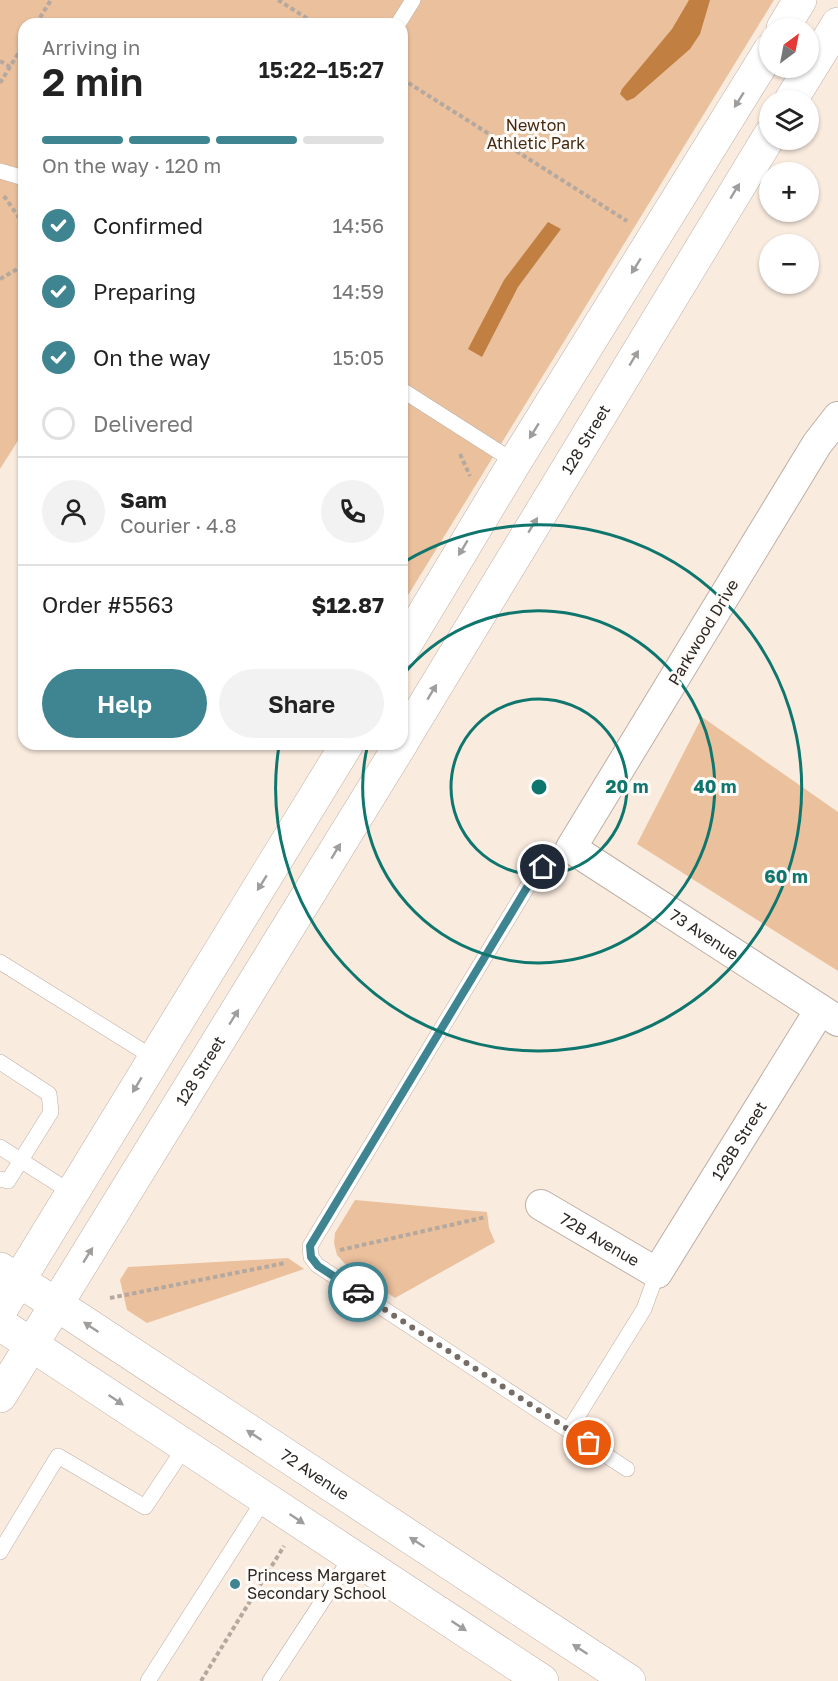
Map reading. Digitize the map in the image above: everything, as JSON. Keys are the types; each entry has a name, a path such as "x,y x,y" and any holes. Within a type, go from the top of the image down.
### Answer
{"main road":[{"path":"789,18 800,0"},
{"path":"797,90 838,24"},
{"path":"408,640 515,462 759,68"},
{"name":"128 Street","path":"408,731 761,150"},
{"path":"0,1311 9,1275 72,1192 343,750"},
{"name":"128 Street","path":"0,1396 397,750"},
{"name":"72 Avenue","path":"9,1275 629,1681"},
{"path":"0,1324 542,1681"}],"street":[{"name":"Parkwood Drive","path":"571,848 817,444 838,417"},
{"name":"73 Avenue","path":"571,848 829,1016"},
{"name":"128B Street","path":"657,1273 829,1016"},
{"name":"72B Avenue","path":"541,1205 657,1273"}],"lane":[{"path":"402,18 413,0"},
{"path":"0,171 18,176"},
{"path":"408,394 515,462"},
{"path":"571,848 543,867 532,879 310,1246 311,1257 318,1266 627,1468"},
{"path":"0,962 154,1058"},
{"path":"0,1062 49,1094 51,1112 8,1181 0,1179"},
{"path":"0,1147 72,1192"},
{"path":"569,1430 644,1309 657,1273"},
{"path":"0,1552 7,1526 58,1456 145,1508 185,1447"},
{"path":"148,1681 264,1498"},
{"path":"270,1681 351,1556"}],"path":[{"path":"40,18 51,0"},
{"path":"278,0 306,18"},
{"path":"0,83 18,54"},
{"path":"0,61 10,67"},
{"path":"408,83 632,224"},
{"path":"0,189 18,216"},
{"path":"0,279 18,268"},
{"path":"340,1250 486,1218"},
{"path":"110,1298 285,1263"},
{"path":"201,1681 286,1542"}],"green space":[{"name":"Newton Athletic Park","path":"0,0 774,0 763,18 759,18 759,24 408,595 408,18 18,18 18,440 0,469"},
{"path":"702,717 838,812 838,971 637,844"},
{"path":"355,1200 487,1212 489,1228 495,1242 395,1298 347,1266 337,1255 334,1243 335,1233"},
{"path":"288,1258 304,1269 147,1323 127,1310 120,1280 128,1267"}],"shaded area":[{"path":"689,0 710,0 700,34 690,49 634,98 627,101 620,94 622,89 672,29"},
{"path":"548,222 561,229 518,287 482,357 468,349 504,280"}],"way so far":[{"path":"358,1292 589,1443"}],"place":[{"name":"Princess Margaret Secondary School","path":"235,1584"}],"route":[{"path":"358,1292 318,1266 311,1257 310,1246 532,879 543,867"}]}
